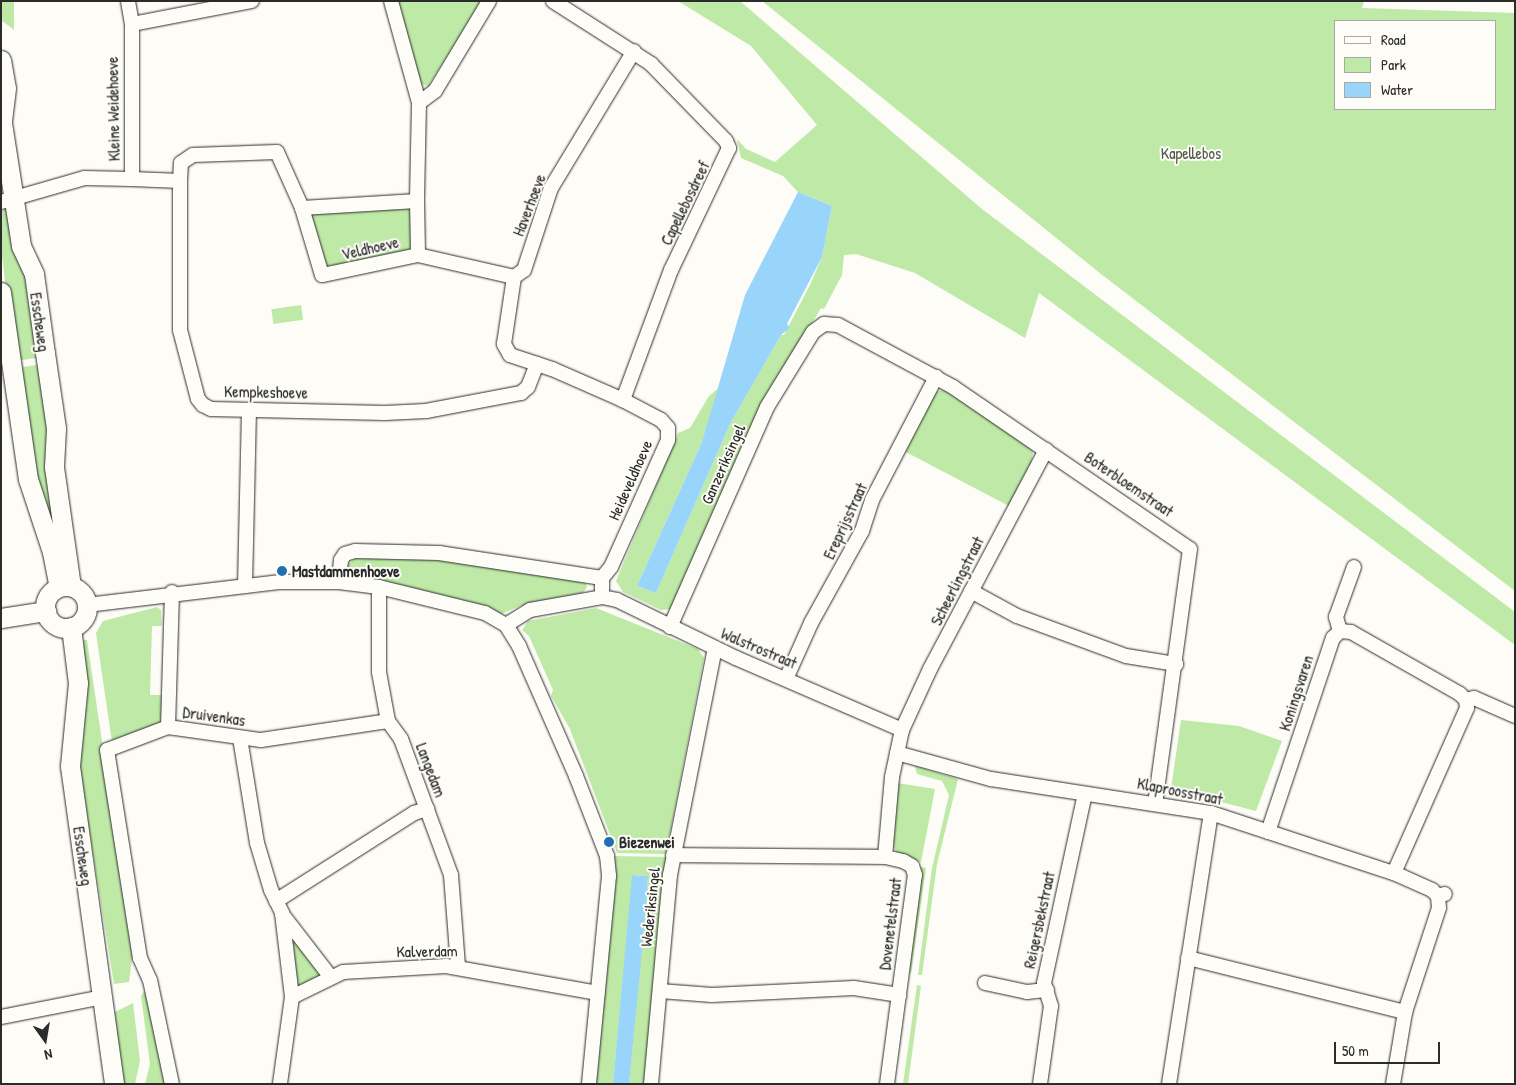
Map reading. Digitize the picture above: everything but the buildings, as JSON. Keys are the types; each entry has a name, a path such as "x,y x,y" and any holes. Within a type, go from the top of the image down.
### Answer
{"street":[{"name":"Kleine Weidehoeve","path":"7,201 84,178 132,179 132,24 128,1"},
{"path":"132,24 252,1"},
{"name":"Veldhoeve","path":"287,170 302,208 322,275 418,255 419,103 391,1"},
{"path":"419,103 435,91 489,1"},
{"path":"552,1 634,52"},
{"name":"Haverhoeve","path":"537,364 510,355 504,344 514,277 524,270 551,188 634,52"},
{"name":"Capellebosdreef","path":"623,400 671,270 729,148 726,141 651,64 634,52"},
{"name":"Esscheweg","path":"1,60 6,88 2,124 7,201 21,246 34,274 55,421 54,467 65,587"},
{"name":"Kempkeshoeve","path":"287,170 276,152 192,155 181,163 180,330 198,400 211,409 396,414 426,411 521,393 528,387 537,364"},
{"path":"132,179 180,181"},
{"path":"302,208 417,202"},
{"path":"418,255 514,277"},
{"path":"1,292 28,479 65,587"},
{"name":"Boterbloemstraat","path":"824,324 838,325 936,377 1190,548 1176,664 1155,804"},
{"name":"Ganzeriksingel","path":"670,627 767,408 813,332 824,324"},
{"name":"Heideveldhoeve","path":"537,364 623,400 660,420 668,428 668,440 611,567 602,578"},
{"name":"Ereprijsstraat","path":"786,679 811,623 862,532 872,500 936,377"},
{"path":"244,586 249,410"},
{"name":"Scheerlingstraat","path":"902,730 971,591 1046,450"},
{"path":"339,582 341,560 344,554 355,551 439,553 602,578 602,597 530,610 506,624"},
{"path":"1354,567 1336,617 1340,631 1351,632 1460,694 1466,700 1467,708 1394,873"},
{"path":"87,605 172,592 244,586 339,582 379,587 485,613 506,624 519,646 576,776 607,856 609,876 589,1084"},
{"path":"65,587 79,590 87,605 85,616 72,627 55,625 46,611 46,602 65,587"},
{"name":"Langedam","path":"379,587 379,672 388,721 400,738 451,875 458,967"},
{"path":"971,591 1017,616 1117,653 1176,664"},
{"name":"Druivenkas","path":"172,592 168,727 261,740 388,721"},
{"name":"Walstrostraat","path":"602,597 617,600 715,648 902,730"},
{"path":"1,618 46,611"},
{"name":"Esscheweg","path":"72,627 78,683 70,766 114,1084"},
{"name":"Koningsvaren","path":"1268,832 1333,638 1340,631"},
{"name":"Wederiksingel","path":"651,1084 673,855 715,648"},
{"path":"1466,700 1474,698 1515,716"},
{"path":"168,727 107,750 140,958 150,980 172,1084"},
{"name":"Dovenetelstraat","path":"887,1084 915,875 912,866 903,861 885,858 897,753 902,730"},
{"path":"240,738 257,843 279,907 292,997 280,1084"},
{"name":"Klaproosstraat","path":"897,753 991,779 1211,813 1394,873 1432,890 1441,895 1439,908 1405,1012"},
{"name":"Reigersbekstraat","path":"1040,1084 1051,1006 1044,983 1085,794"},
{"path":"279,907 414,813 427,808"},
{"path":"1169,1084 1211,813"},
{"path":"673,855 885,858"},
{"path":"279,907 330,976"},
{"path":"1188,958 1405,1012 1393,1084"},
{"name":"Kalverdam","path":"292,997 322,984 330,976 343,972 458,967 598,993"},
{"path":"985,983 1026,992 1047,990"},
{"path":"660,991 712,995 854,988 899,995"},
{"path":"1,1017 103,997"}],"green space":[{"path":"1,1 14,1 14,30 1,20"},
{"path":"397,1 483,1 428,86 418,83"},
{"path":"678,1 740,1 982,209 1515,612 1515,645 1039,293 1025,338 915,273 856,254 844,255 842,275 824,309 821,308 811,325 671,609 661,610 623,592 616,581 678,433 690,428 709,396 721,386 702,442 637,586 656,593 730,424 781,335 784,335 810,285 822,257 832,206 798,192 783,176 741,158 737,139 746,149 775,162 817,125 751,46"},
{"name":"Kapellebos","path":"762,1 1364,1 1362,8 1515,13 1515,591 1101,274"},
{"path":"413,205 412,245 409,251 326,268 308,211"},
{"path":"8,208 31,274 43,357 15,361 1,248 1,212"},
{"path":"301,305 303,320 273,324 271,309"},
{"path":"43,364 61,538 45,524 16,368"},
{"path":"945,389 1033,450 1031,466 1009,506 904,451 936,392"},
{"path":"356,557 438,559 585,581 587,587 582,594 520,606 501,614 352,577 347,566"},
{"path":"157,607 161,610 162,626 152,626 150,695 163,695 161,723 112,742 96,633 103,621"},
{"path":"596,608 698,649 704,658 666,854 617,853 570,729 551,696 553,690 529,636 522,630 528,621"},
{"path":"83,640 87,640 133,950 129,982 114,984 79,767 87,690"},
{"path":"1181,720 1239,726 1282,741 1256,811 1171,789"},
{"path":"915,766 958,779 937,864 922,975 918,975 932,868 949,795 942,781 917,774"},
{"path":"897,783 935,789 921,862 898,854 892,845"},
{"path":"614,856 668,857 646,1084 629,1084 648,876 633,875 613,1084 595,1084"},
{"path":"921,867 926,868 911,973 907,972"},
{"path":"296,941 322,977 296,990 291,944"},
{"path":"917,985 921,986 908,1084 903,1084"},
{"path":"147,988 166,1084 145,1084 150,1064 141,996"},
{"path":"133,1003 140,1061 135,1084 122,1084 115,1012"}],"water":[{"path":"798,192 832,206 822,257 787,324 790,328 781,335 730,424 656,593 637,586 702,442 745,295"},
{"path":"632,875 648,876 640,972 629,1084 613,1084"}],"place":[{"name":"Mastdammenhoeve","path":"282,571"},
{"name":"Biezenwei","path":"609,842"}]}
